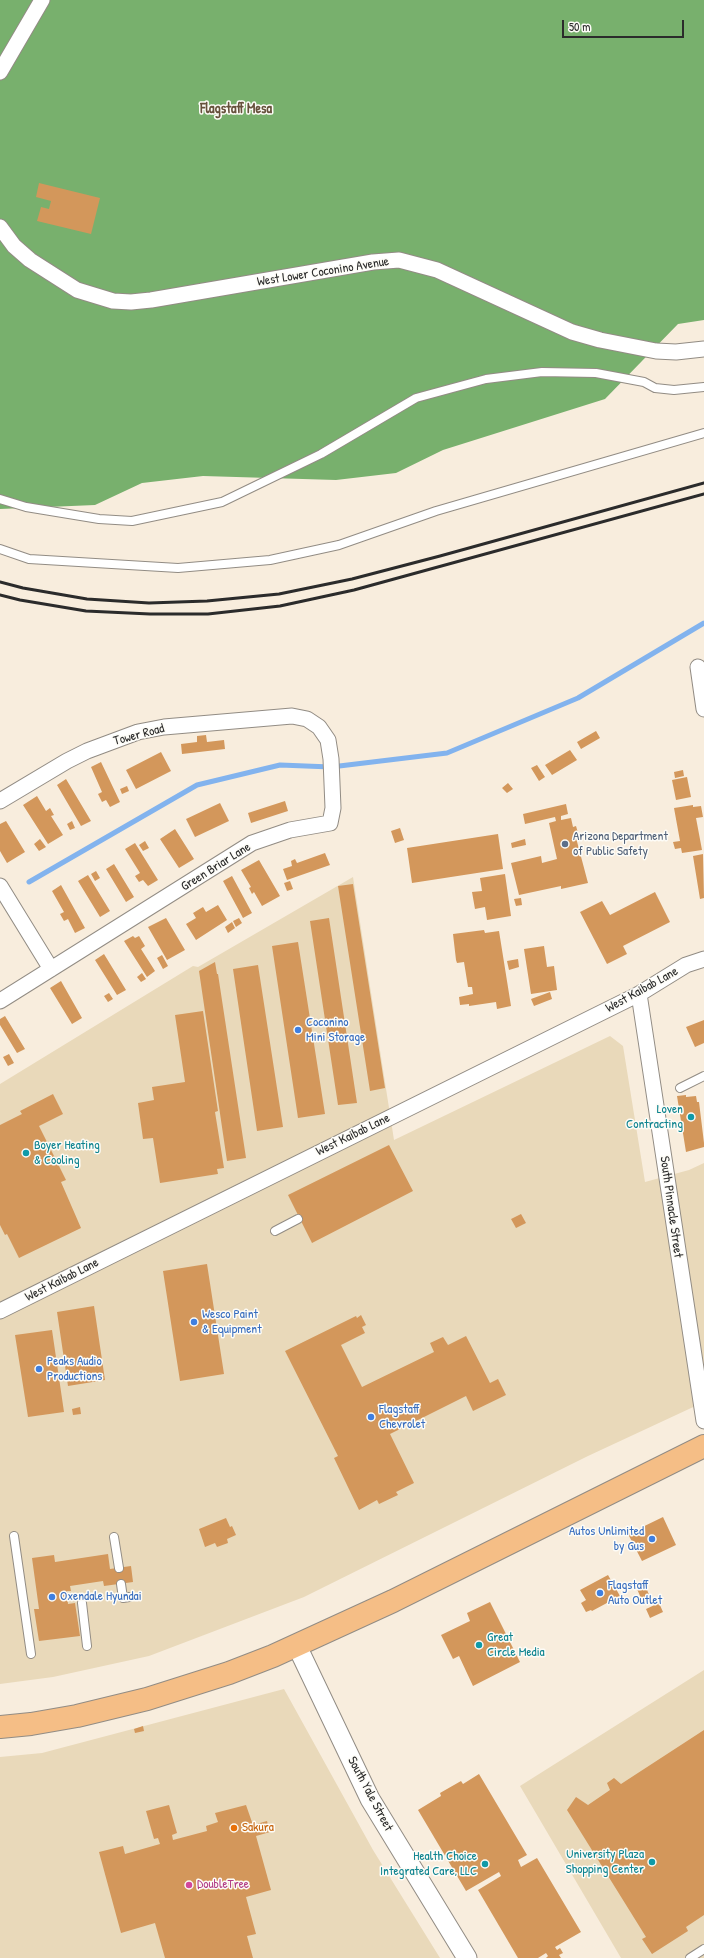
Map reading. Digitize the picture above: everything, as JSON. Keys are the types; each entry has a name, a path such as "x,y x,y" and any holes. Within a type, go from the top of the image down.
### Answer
{"main road":[{"path":"0,1727 31,1724 77,1716 147,1698 229,1673 297,1646 400,1598 704,1446"}],"street":[{"path":"0,72 42,0"},
{"name":"West Lower Coconino Avenue","path":"0,227 14,246 30,260 77,290 113,301 131,302 151,300 373,262 399,260 437,270 572,332 600,340 656,351 676,352 704,349"},
{"path":"698,667 704,709"},
{"name":"Tower Road","path":"0,801 67,761 114,740 138,732 164,727 292,716"},
{"name":"Green Briar Lane","path":"0,1000 252,843 290,830 330,823 334,808 328,740 319,727 307,719 292,716"},
{"path":"0,886 51,969"},
{"name":"West Kaibab Lane","path":"0,1311 639,994 686,965 704,959"},
{"name":"South Pinnacle Street","path":"639,994 704,1421"},
{"name":"South Yale Street","path":"297,1646 373,1804 467,1958"}],"lane":[{"path":"0,499 26,507 99,520 132,521 222,502 321,454 416,398 486,379 542,372 596,373 644,382 655,388 674,390 704,387"},
{"path":"0,549 29,559 178,568 270,560 339,545 436,511 704,433"},
{"path":"680,1088 704,1076"},
{"path":"275,1231 298,1219"},
{"path":"14,1536 31,1654"},
{"path":"114,1537 119,1568"},
{"path":"121,1584 123,1598 130,1597"},
{"path":"82,1603 87,1646"},
{"path":"690,1958 704,1949"}],"shaded area":[{"path":"353,877 394,1140 610,1036 623,1046 645,1182 689,1170 704,1163 704,1402 588,1456 304,1597 149,1656 53,1677 0,1684 0,1084 193,966 198,967"},
{"path":"704,1670 704,1958 621,1958 520,1786"},
{"path":"284,1689 373,1850 440,1958 0,1958 0,1757 42,1753"}],"green space":[{"path":"0,0 704,0 704,320 678,324 605,399 443,450 396,473 336,480 203,476 142,483 95,505 0,509"}],"building":[{"path":"39,183 100,198 91,234 37,221 41,207 49,209 51,201 36,197"},
{"path":"596,731 600,738 581,749 577,742"},
{"path":"206,735 207,742 224,740 225,749 182,754 181,744 197,742 197,736"},
{"path":"570,750 577,760 552,775 545,765"},
{"path":"161,752 171,771 136,789 126,770"},
{"path":"101,762 120,802 110,807 106,800 102,802 98,794 102,792 91,767"},
{"path":"537,765 545,777 539,781 531,768"},
{"path":"683,770 684,776 675,778 674,772"},
{"path":"687,777 691,797 676,800 672,780"},
{"path":"66,779 91,821 81,826 57,785"},
{"path":"508,783 513,789 507,793 502,788"},
{"path":"127,786 129,791 122,794 120,789"},
{"path":"37,796 46,811 50,808 54,815 51,816 63,835 48,844 23,805"},
{"path":"285,801 288,811 251,823 248,813"},
{"path":"220,803 229,821 195,837 186,819"},
{"name":"Arizona Department of Public Safety","path":"566,804 568,814 561,816 561,820 571,818 573,827 576,826 578,833 575,834 588,883 561,889 561,886 519,895 511,863 541,856 542,863 557,859 549,823 556,821 555,817 525,824 523,814"},
{"path":"693,805 693,807 701,806 703,817 696,818 702,850 682,853 681,848 675,849 673,842 680,841 674,808"},
{"path":"6,821 25,852 7,863 0,851 0,824"},
{"path":"72,821 75,828 70,830 67,824"},
{"path":"400,828 404,840 395,843 391,831"},
{"path":"175,829 194,859 179,868 160,839"},
{"path":"498,834 503,869 412,883 407,848"},
{"path":"40,839 46,847 39,851 34,844"},
{"path":"525,839 526,845 512,848 511,843"},
{"path":"145,841 149,848 143,851 139,845"},
{"path":"135,843 158,880 148,886 143,880 139,882 135,876 140,873 125,849"},
{"path":"325,853 330,865 287,880 283,869 292,866 291,861 295,859 297,863"},
{"path":"703,854 704,898 700,899 693,856"},
{"path":"259,860 280,896 262,906 254,892 252,894 249,888 251,887 241,870"},
{"path":"114,864 134,897 126,902 106,869"},
{"path":"96,871 100,878 95,881 91,874"},
{"path":"505,874 511,916 487,920 485,907 475,909 472,892 482,891 480,878"},
{"path":"88,875 110,911 100,917 78,881"},
{"path":"232,876 252,913 243,918 223,881"},
{"path":"290,881 293,889 287,891 284,883"},
{"name":"Coconino Mini Storage","path":"353,884 385,1088 370,1091 338,886"},
{"path":"61,885 85,928 75,933 68,919 64,921 60,914 64,912 52,891"},
{"name":"Arizona Department of Public Safety","path":"655,892 670,922 623,946 627,954 607,964 580,912 602,901 610,915"},
{"path":"521,898 522,905 516,906 514,899"},
{"path":"218,905 227,920 196,940 186,924 196,918 193,913 203,907 206,912"},
{"path":"166,918 185,950 167,960 148,927"},
{"path":"239,918 242,923 236,927 233,921"},
{"name":"Coconino Mini Storage","path":"329,918 357,1103 338,1105 310,921"},
{"path":"232,922 235,928 228,933 225,927"},
{"path":"484,930 485,933 499,931 511,1006 497,1009 496,1002 469,1006 469,1004 460,1005 459,997 473,994 472,987 468,987 464,962 457,963 456,960 453,934"},
{"path":"133,936 135,938 139,936 145,946 141,949 155,971 147,977 124,941"},
{"name":"Coconino Mini Storage","path":"298,942 325,1114 298,1118 272,946"},
{"path":"544,946 547,967 554,966 557,990 531,994 524,949"},
{"path":"104,954 126,990 117,995 95,960"},
{"path":"162,955 168,966 163,969 157,958"},
{"path":"518,959 519,967 509,970 507,961"},
{"path":"215,962 246,1158 227,1161 199,971"},
{"name":"Coconino Mini Storage","path":"258,965 283,1127 257,1131 233,969"},
{"path":"142,973 146,979 141,982 137,977"},
{"path":"61,981 82,1018 72,1024 50,988"},
{"path":"550,992 552,999 534,1006 531,999"},
{"path":"109,993 113,999 108,1002 104,996"},
{"path":"203,1011 218,1111 215,1112 224,1168 217,1169 218,1174 160,1183 153,1138 143,1139 138,1103 154,1100 152,1087 185,1082 175,1015"},
{"path":"5,1016 25,1049 17,1053 0,1025 0,1019"},
{"path":"704,1020 704,1043 695,1047 686,1027"},
{"path":"9,1054 14,1063 8,1066 3,1057"},
{"name":"Boyer Heating & Cooling","path":"53,1094 63,1114 39,1126 66,1180 61,1182 81,1228 19,1258 7,1234 5,1235 0,1225 0,1125 22,1114 20,1111"},
{"name":"Loven Contracting","path":"686,1095 686,1097 696,1096 697,1102 699,1102 704,1147 686,1152 677,1096"},
{"path":"389,1145 413,1191 312,1243 288,1195"},
{"path":"521,1214 526,1223 516,1228 511,1219"},
{"name":"Wesco Paint & Equipment","path":"207,1264 224,1374 180,1381 163,1271"},
{"path":"94,1306 105,1380 68,1386 57,1312"},
{"name":"Flagstaff Chevrolet","path":"361,1315 366,1325 362,1327 365,1333 341,1345 362,1387 434,1352 430,1343 443,1337 448,1345 466,1336 490,1383 498,1379 506,1395 473,1411 466,1396 390,1434 414,1483 396,1492 398,1495 379,1504 377,1500 359,1510 334,1458 338,1456 285,1351 356,1316 357,1318"},
{"name":"Peaks Audio Productions","path":"52,1330 64,1412 28,1417 15,1335"},
{"path":"80,1407 81,1414 73,1415 72,1409"},
{"name":"Autos Unlimited by Gus","path":"663,1517 676,1545 642,1561 628,1534"},
{"path":"226,1518 236,1535 227,1539 228,1543 217,1547 215,1543 205,1547 199,1529"},
{"name":"Oxendale Hyundai","path":"108,1554 110,1569 131,1566 133,1582 104,1586 103,1581 70,1586 71,1591 67,1591 68,1604 75,1603 80,1636 39,1641 34,1609 39,1609 32,1558 54,1555 55,1562"},
{"name":"Flagstaff Auto Outlet","path":"608,1575 620,1596 592,1611 586,1612 581,1603 586,1600 580,1590"},
{"path":"645,1585 652,1602 644,1605 637,1589"},
{"name":"Great Circle Media","path":"490,1602 520,1662 473,1686 459,1656 453,1659 441,1635 470,1621 467,1613"},
{"path":"659,1603 663,1612 650,1618 646,1609"},
{"path":"143,1726 144,1731 135,1733 134,1729"},
{"name":"University Plaza Shopping Center","path":"704,1730 704,1915 686,1927 688,1931 652,1954 642,1939 646,1937 567,1810 576,1797 588,1805 610,1790 607,1783 614,1778 621,1784"},
{"name":"Health Choice Integrated Care, LLC","path":"479,1774 527,1855 518,1860 521,1867 537,1858 581,1932 555,1947 557,1950 560,1948 563,1953 559,1955 561,1958 546,1958 548,1956 546,1953 538,1958 518,1958 478,1890 501,1876 499,1872 466,1891 418,1810 441,1796 440,1793 461,1781 463,1784"},
{"name":"DoubleTree","path":"169,1805 177,1833 172,1835 173,1840 207,1831 206,1826 218,1822 215,1813 246,1805 253,1825 267,1821 270,1832 256,1836 271,1890 246,1897 256,1934 247,1936 253,1958 165,1958 155,1923 121,1933 99,1852 123,1846 125,1854 160,1844 158,1838 154,1839 146,1811"}],"waterway":[{"path":"29,882 197,785 280,765 331,767 447,753 578,698 704,623"}],"railway":[{"path":"0,582 23,588 87,599 149,603 207,601 279,594 352,579 704,483"},
{"path":"0,595 20,600 86,611 150,614 208,614 280,606 354,590 704,494"}],"place":[{"name":"Arizona Department of Public Safety","path":"565,844"},
{"name":"Coconino Mini Storage","path":"298,1030"},
{"name":"Loven Contracting","path":"691,1117"},
{"name":"Boyer Heating & Cooling","path":"26,1153"},
{"name":"Wesco Paint & Equipment","path":"194,1322"},
{"name":"Peaks Audio Productions","path":"39,1369"},
{"name":"Flagstaff Chevrolet","path":"371,1417"},
{"name":"Autos Unlimited by Gus","path":"652,1539"},
{"name":"Flagstaff Auto Outlet","path":"600,1593"},
{"name":"Oxendale Hyundai","path":"52,1597"},
{"name":"Great Circle Media","path":"479,1645"},
{"name":"Sakura","path":"234,1828"},
{"name":"University Plaza Shopping Center","path":"652,1862"},
{"name":"Health Choice Integrated Care, LLC","path":"485,1864"},
{"name":"DoubleTree","path":"189,1885"}],"district":[{"name":"Flagstaff Mesa","path":"236,109"}]}
